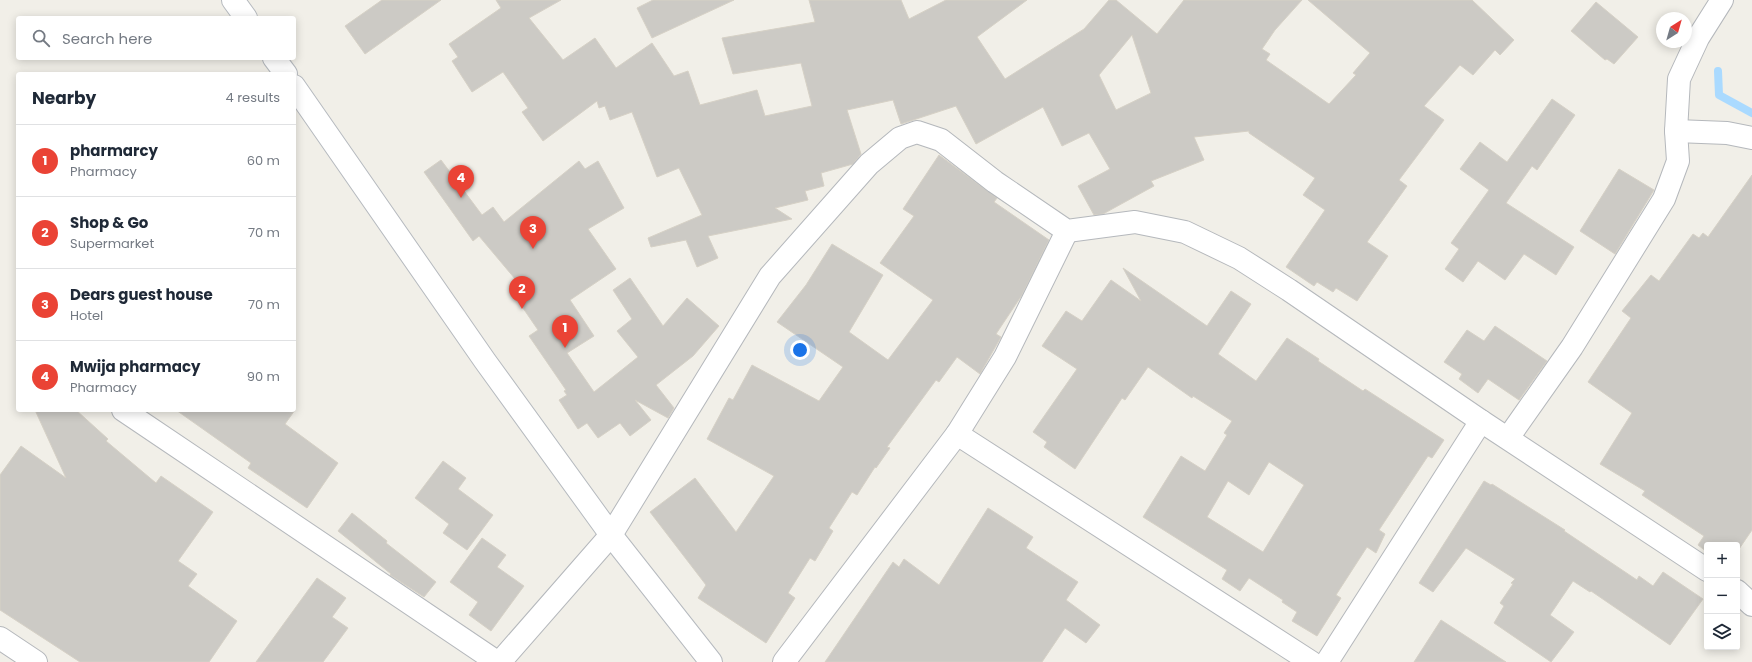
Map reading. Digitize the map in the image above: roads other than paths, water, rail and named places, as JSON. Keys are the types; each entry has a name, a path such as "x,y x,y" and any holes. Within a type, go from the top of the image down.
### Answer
{"street":[{"path":"233,0 245,16"},
{"path":"1508,438 1572,347 1664,199 1678,161 1676,131 1679,79 1698,38 1722,0"},
{"path":"276,60 284,72"},
{"path":"296,89 485,361 612,534 711,662"},
{"path":"1676,131 1727,132 1752,138"},
{"path":"126,412 498,662 612,534 770,276 869,164 900,138 917,132 940,140 995,182 1067,231 1135,222 1185,232 1239,258 1289,290 1481,421 1704,568"},
{"path":"784,662 957,434 1005,357 1067,231"},
{"path":"1327,662 1481,421"},
{"path":"957,434 1311,662"},
{"path":"1740,594 1752,604"},
{"path":"0,638 36,662"}],"waterway":[{"path":"1718,71 1719,95 1752,113"}],"place":[{"name":"Mwija pharmacy","path":"461,198"},
{"name":"Dears guest house","path":"533,249"},
{"name":"Shop & Go","path":"522,309"},
{"name":"pharmarcy","path":"565,348"}]}
